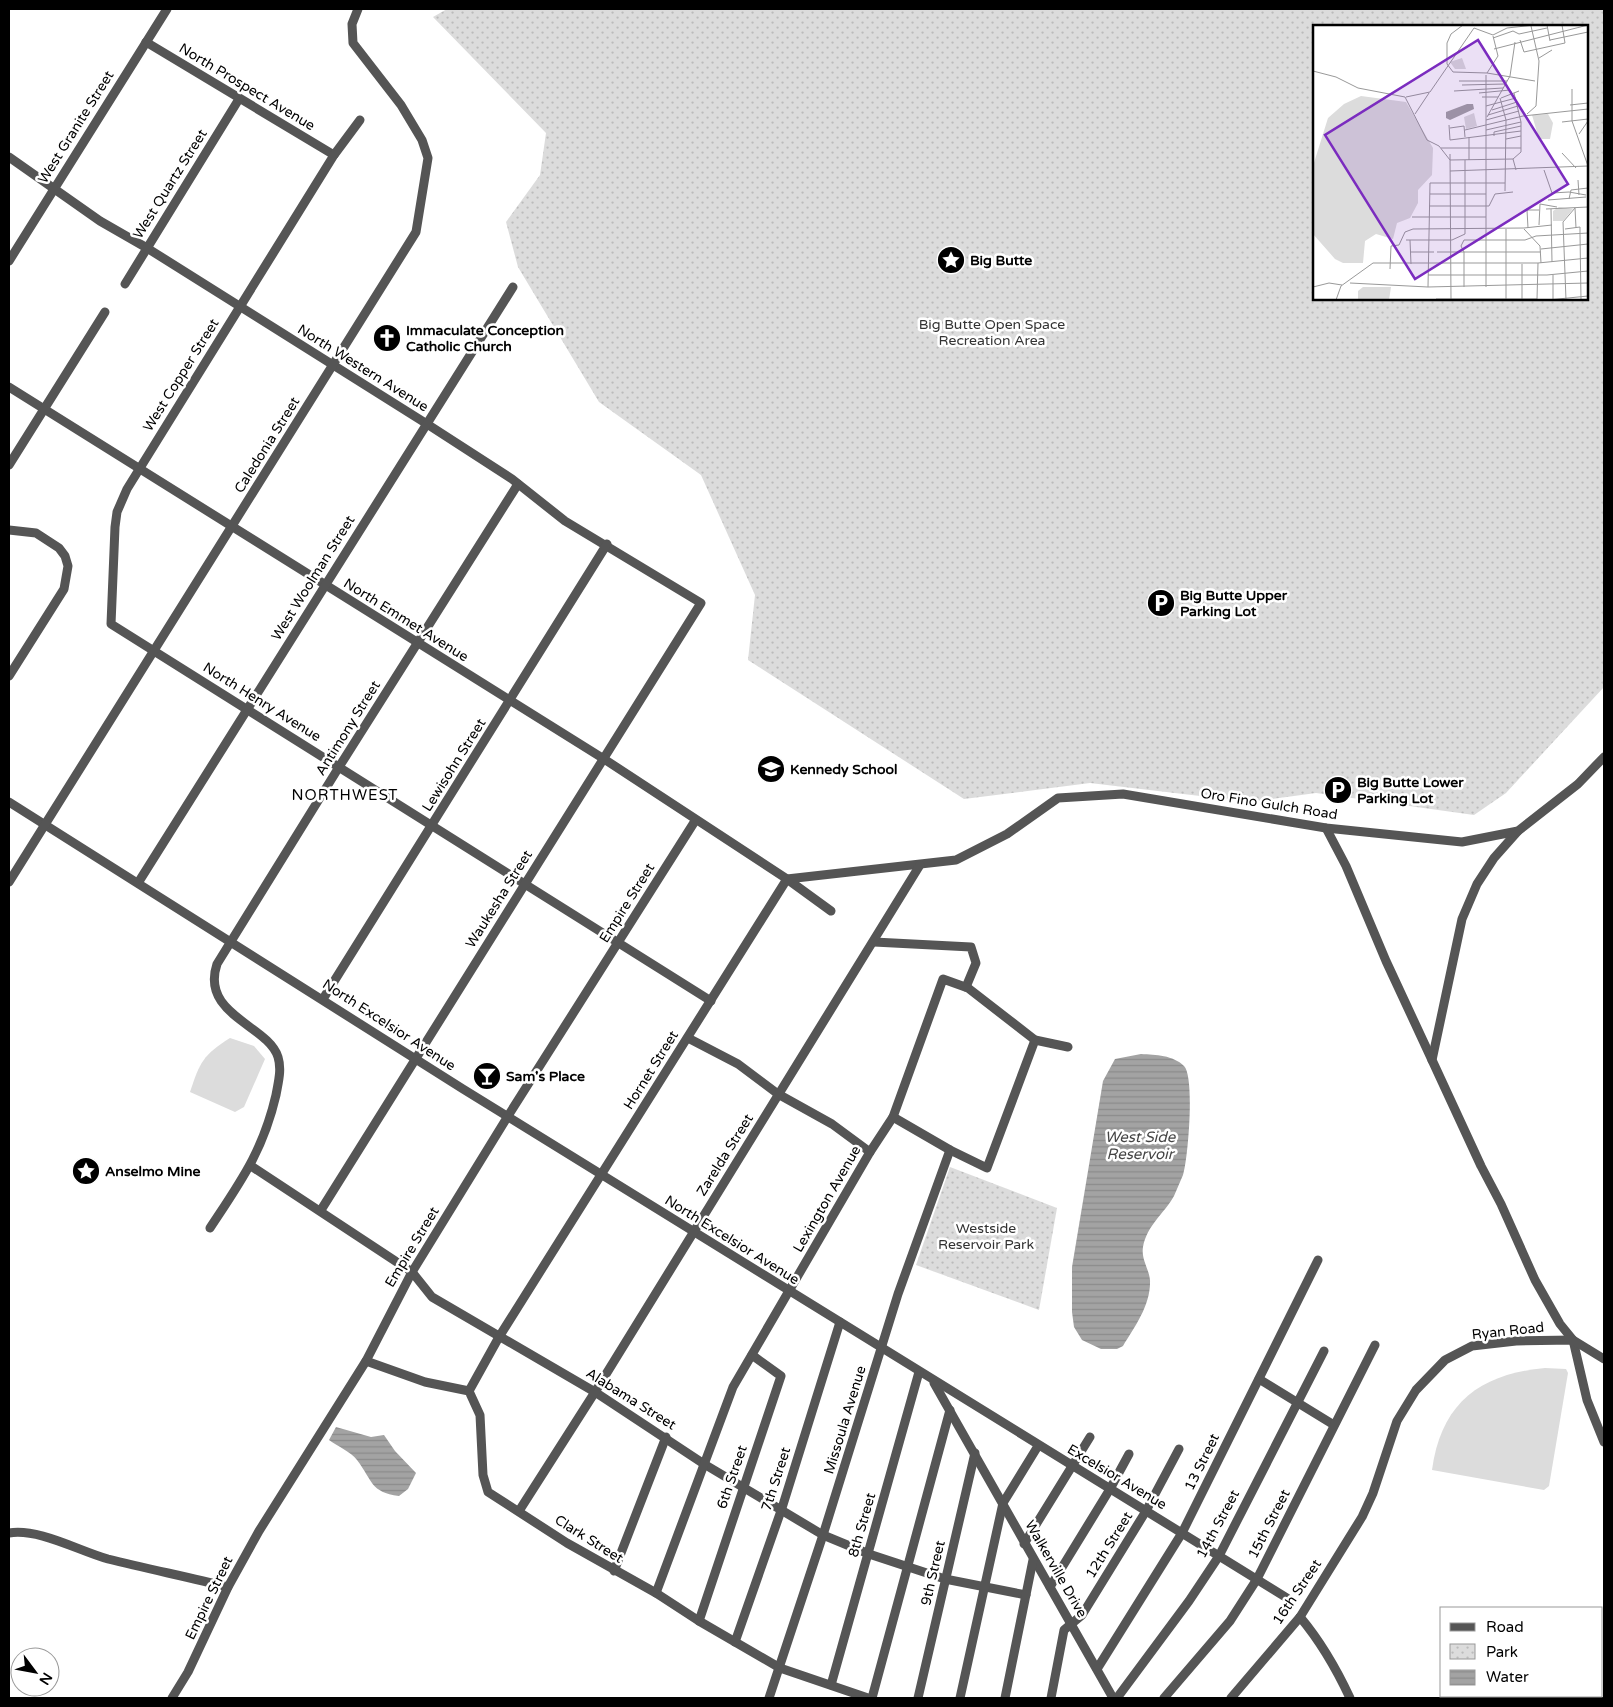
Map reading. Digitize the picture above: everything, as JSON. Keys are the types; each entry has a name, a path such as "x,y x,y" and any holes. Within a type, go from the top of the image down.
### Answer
{"street":[{"name":"West Granite Street","path":"9,261 167,9"},
{"name":"Caledonia Street","path":"9,882 416,232 428,158 422,140 401,105 354,43 352,24 358,9"},
{"name":"North Prospect Avenue","path":"146,42 334,155"},
{"name":"West Quartz Street","path":"125,284 239,99"},
{"name":"West Copper Street","path":"154,650 111,624 117,512 139,468 334,155 360,120"},
{"name":"North Western Avenue","path":"9,156 100,221 147,248 426,424 518,484 565,520 702,603"},
{"name":"West Woolman Street","path":"138,883 513,288"},
{"path":"9,465 104,312"},
{"name":"North Emmet Avenue","path":"9,387 604,760 787,879 831,911"},
{"name":"Antimony Street","path":"251,1166 260,1148 274,1101 280,1072 278,1056 268,1043 234,1016 220,996 216,986 215,970 339,767 518,484"},
{"path":"9,530 36,533 59,548 65,556 68,566 64,589 9,676"},
{"name":"Lewisohn Street","path":"323,999 607,544"},
{"name":"Waukesha Street","path":"321,1210 702,603"},
{"name":"North Henry Avenue","path":"154,650 711,1001"},
{"name":"Oro Fino Gulch Road","path":"920,865 956,860 1007,834 1058,798 1123,794 1326,828 1462,842 1518,831 1578,784 1604,757"},
{"name":"North Excelsior Avenue","path":"9,802 932,1381"},
{"name":"Empire Street","path":"172,1698 188,1672 228,1587 259,1531 366,1361 412,1272 695,820"},
{"path":"1326,828 1346,866 1386,962 1481,1166 1502,1204 1534,1280 1560,1324 1573,1340 1604,1360"},
{"path":"1432,1060 1462,919 1476,884 1494,858 1518,831"},
{"path":"787,879 920,865"},
{"name":"Zarelda Street","path":"519,1511 595,1392 920,865"},
{"name":"Hornet Street","path":"469,1391 499,1337 787,879"},
{"path":"874,942 971,946 976,963 966,987 1035,1040 1068,1048"},
{"name":"Lexington Avenue","path":"656,1593 733,1387 870,1152 893,1117 943,979 966,987"},
{"path":"688,1038 738,1064 778,1094 832,1124 870,1152"},
{"path":"893,1117 950,1150 987,1168 1035,1040"},
{"name":"Missoula Avenue","path":"771,1695 898,1294 950,1150"},
{"path":"210,1228 251,1166"},
{"name":"Alabama Street","path":"251,1166 321,1210 412,1272 432,1296 595,1392 742,1488 782,1508 823,1535 869,1554 945,1579 1026,1595"},
{"name":"13 Street","path":"1097,1669 1182,1533 1318,1260"},
{"name":"7th Street","path":"735,1642 782,1508 840,1322"},
{"path":"1573,1340 1587,1400 1604,1442"},
{"name":"Ryan Road","path":"1373,1493 1397,1421 1416,1390 1445,1360 1472,1346 1573,1340"},
{"name":"15th Street","path":"1164,1698 1226,1625 1257,1579 1375,1345"},
{"name":"14th Street","path":"1117,1698 1189,1601 1219,1556 1324,1351"},
{"name":"6th Street","path":"699,1622 742,1488 781,1376 752,1355"},
{"path":"366,1361 425,1382 469,1391"},
{"name":"8th Street","path":"831,1684 919,1372"},
{"path":"1259,1379 1334,1425"},
{"name":"Walkerville Drive","path":"932,1381 975,1453 1033,1560 1072,1624 1113,1698"},
{"name":"Excelsior Avenue","path":"932,1381 1287,1598"},
{"name":"Clark Street","path":"469,1391 480,1415 483,1475 488,1492 614,1571 656,1593 699,1622 780,1668 870,1698"},
{"path":"870,1698 950,1410"},
{"path":"614,1571 666,1437"},
{"path":"1024,1544 1090,1437"},
{"path":"960,1698 1003,1503 1038,1446"},
{"name":"12th Street","path":"1072,1624 1082,1615 1146,1511 1179,1450"},
{"name":"9th Street","path":"918,1698 975,1453"},
{"path":"1050,1587 1110,1489 1128,1454"},
{"name":"16th Street","path":"1231,1698 1300,1617 1362,1517 1373,1493"},
{"path":"9,1533 19,1531 35,1534 107,1558 228,1587"},
{"path":"1005,1698 1033,1560"},
{"path":"1300,1617 1316,1636 1335,1666 1350,1698"},
{"path":"1051,1698 1063,1633 1072,1624"}],"green space":[{"name":"Big Butte Open Space Recreation Area","path":"447,9 1604,9 1604,687 1506,793 1474,815 1316,793 1251,802 1090,783 964,799 748,660 755,595 701,475 599,402 518,267 506,222 540,175 546,133 433,17"},
{"path":"230,1038 254,1046 265,1059 244,1107 235,1112 190,1092 204,1060 214,1049"},
{"name":"Westside Reservoir Park","path":"950,1167 1057,1208 1039,1310 916,1265"},
{"path":"1545,1368 1566,1369 1568,1373 1549,1486 1544,1490 1432,1470 1444,1427 1455,1410 1468,1396 1483,1385 1501,1377 1522,1371"}],"water":[{"name":"West Side Reservoir","path":"1141,1054 1170,1058 1184,1066 1187,1073 1190,1101 1187,1153 1183,1175 1174,1196 1145,1239 1143,1256 1150,1280 1150,1289 1145,1307 1123,1346 1117,1349 1101,1349 1082,1340 1074,1327 1072,1267 1103,1081 1115,1059"},
{"path":"336,1427 371,1437 384,1435 395,1451 416,1473 408,1489 399,1496 382,1492 377,1488 354,1457 329,1440"}],"place":[{"name":"Big Butte","path":"951,260"},
{"name":"Immaculate Conception Catholic Church","path":"387,338"},
{"name":"Big Butte Upper Parking Lot","path":"1161,603"},
{"name":"Kennedy School","path":"771,769"},
{"name":"Big Butte Lower Parking Lot","path":"1338,790"},
{"name":"Sam's Place","path":"487,1076"},
{"name":"Anselmo Mine","path":"86,1171"}],"district":[{"name":"NORTHWEST","path":"345,795"}]}
